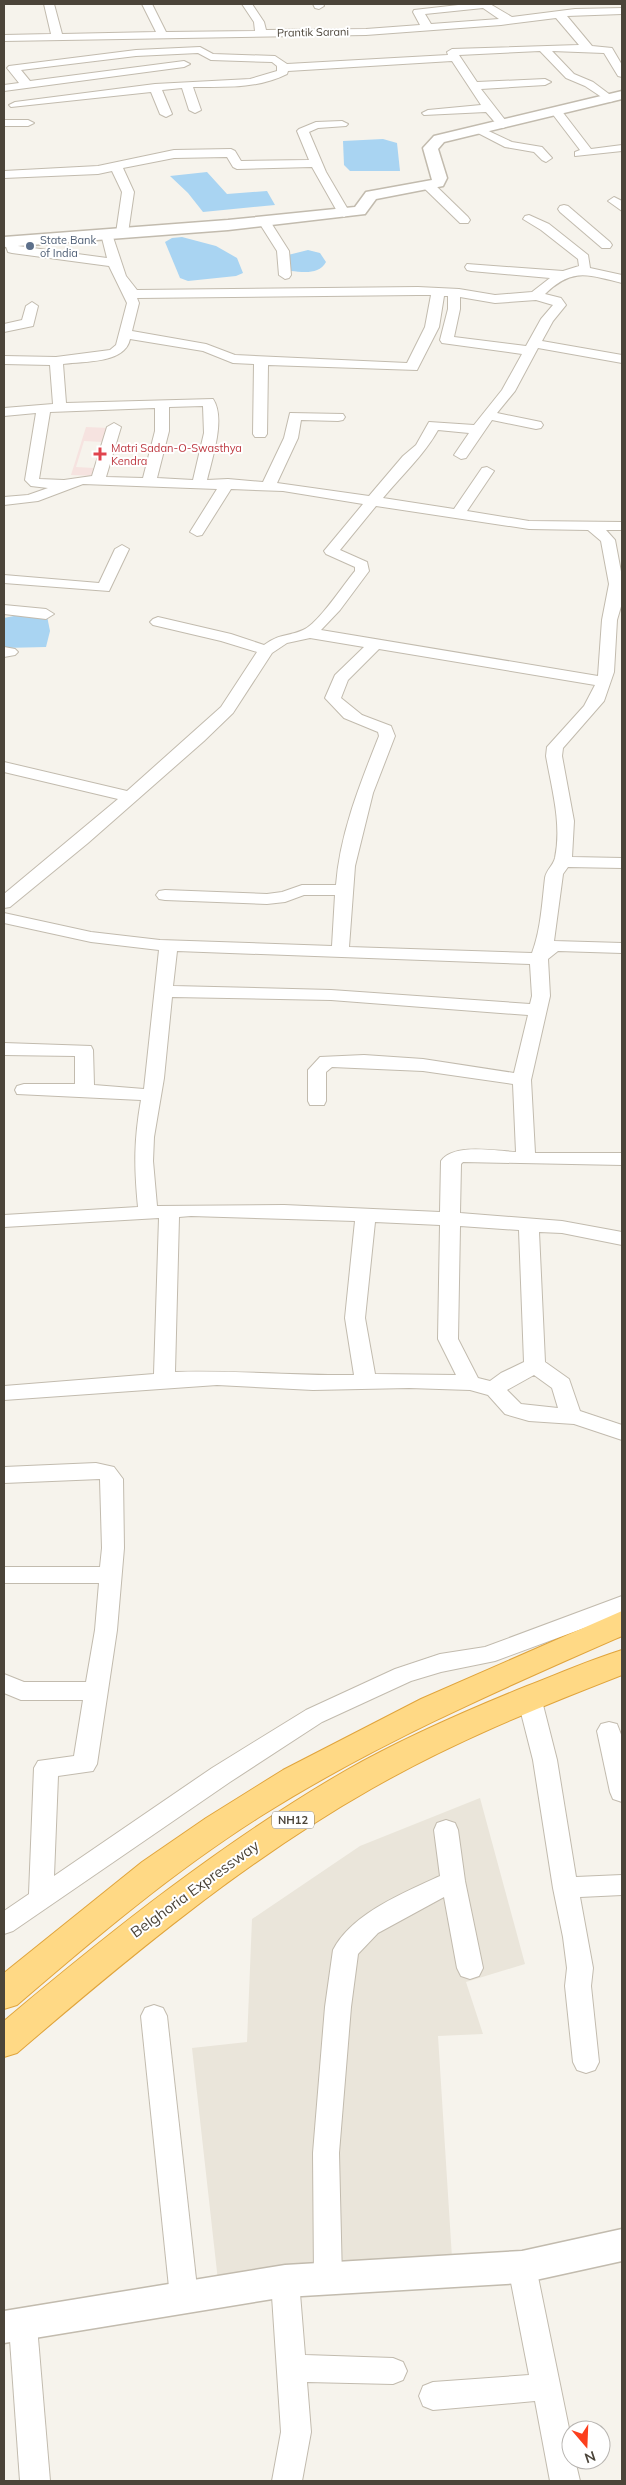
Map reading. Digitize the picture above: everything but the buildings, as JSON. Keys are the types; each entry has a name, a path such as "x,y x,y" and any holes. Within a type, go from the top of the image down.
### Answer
{"highway":[{"name":"NH12","path":"4,1994 73,1935 143,1882 250,1806 427,1709 622,1623"},
{"name":"Belghoria Expressway","path":"4,2042 111,1950 196,1885 269,1835 358,1780 529,1697 622,1662"}],"street":[{"path":"49,4 57,37"},
{"path":"147,4 162,34"},
{"path":"247,4 259,22 261,33"},
{"path":"427,27 418,12 488,4 510,21"},
{"path":"576,4 588,12"},
{"path":"454,8 467,24"},
{"name":"Prantik Sarani","path":"6,38 95,35 366,32 510,21 559,14 622,11"},
{"path":"559,14 588,48"},
{"path":"4,26 6,38"},
{"path":"95,35 102,57"},
{"path":"543,48 570,76 616,97"},
{"path":"503,125 488,108 454,58 452,52 543,48 608,50 622,74"},
{"path":"15,105 155,87 267,79 283,72 275,58 211,57 200,50 102,57 13,68 26,84"},
{"path":"282,68 454,58"},
{"path":"4,88 184,64"},
{"path":"473,86 545,82"},
{"path":"186,84 195,110"},
{"path":"155,87 166,114"},
{"path":"7,242 264,221 360,211 371,195 438,183 440,178 430,148 439,138 503,125 616,97"},
{"path":"4,99 37,114"},
{"path":"428,113 488,108"},
{"path":"557,112 584,154 622,148"},
{"path":"4,123 28,123"},
{"path":"342,124 316,125 303,131 316,163 344,213"},
{"path":"480,130 509,145 538,150 546,158"},
{"path":"4,175 98,170 174,154 231,153 237,165 316,163"},
{"path":"4,360 56,361 114,353 122,347 133,303 117,272 115,263 115,233 128,192 115,165"},
{"path":"429,186 464,220"},
{"path":"564,209 606,245"},
{"path":"529,219 576,249 584,258 585,267 563,275 545,286 536,296"},
{"path":"264,221 283,251 285,275"},
{"path":"7,242 12,249 115,263"},
{"path":"576,249 622,243"},
{"path":"471,267 563,275"},
{"path":"580,270 622,279"},
{"path":"129,292 139,295 446,292 495,299 536,296 556,301 560,305 547,319 508,391 461,455"},
{"path":"446,292 454,309 447,340 533,347 622,359"},
{"path":"125,334 206,348 233,358 261,361 412,367 432,327 446,292"},
{"path":"4,328 28,323 32,306"},
{"path":"56,361 60,407"},
{"path":"260,434 261,361"},
{"path":"150,480 162,432 162,403"},
{"path":"4,412 60,407 209,403 211,433 199,483"},
{"path":"44,408 32,480 36,483 63,484 98,479 228,483 268,486 374,500 529,525 590,524 622,526"},
{"path":"489,415 536,425"},
{"path":"268,486 291,438 296,416 338,417"},
{"path":"310,633 335,607 362,571 362,565 356,561 334,554 331,551 408,459 422,447 434,424 479,430"},
{"path":"98,479 114,428"},
{"path":"458,514 487,471"},
{"path":"198,532 228,483"},
{"path":"4,501 28,500 45,495 63,484"},
{"path":"526,1158 522,1080 541,996 539,959 546,939 554,873 562,862 566,821 554,756 555,747 589,710 600,694 604,682 609,613 619,599 608,540 590,524"},
{"path":"4,579 104,588 122,550"},
{"path":"4,610 46,614"},
{"path":"158,622 226,637 266,650"},
{"path":"4,903 130,797 227,710 266,650 282,639 310,633 604,682"},
{"path":"340,952 346,866 365,793 387,736 385,729 341,710 333,698 341,678 376,644"},
{"path":"4,767 130,797"},
{"path":"562,862 622,863"},
{"path":"165,894 267,899 285,897 302,890 344,890"},
{"path":"4,918 91,937 169,945 539,959"},
{"path":"148,1213 142,1161 150,1095 155,1078 169,945"},
{"path":"539,959 544,952 555,946 622,948"},
{"path":"163,991 331,995 538,1010"},
{"path":"4,1049 84,1050 85,1090"},
{"path":"317,1101 317,1070 327,1061 364,1061 423,1065 522,1080"},
{"path":"24,1090 85,1090 150,1095"},
{"path":"470,1384 448,1339 451,1161 453,1158 459,1156 622,1159"},
{"path":"4,1221 169,1212 284,1211 451,1219 562,1227 622,1238"},
{"path":"164,1380 169,1212"},
{"path":"366,1215 355,1318 366,1382"},
{"path":"528,1225 535,1365"},
{"path":"496,1390 501,1381 524,1373 535,1365"},
{"path":"535,1365 562,1384 571,1416"},
{"path":"4,1393 164,1380 217,1378 313,1383 470,1384 496,1390 513,1409 529,1414 571,1416 622,1433"},
{"path":"4,1475 96,1471 111,1475 113,1548 106,1630 97,1691 85,1764 46,1768 42,1897"},
{"path":"4,1575 110,1575"},
{"path":"4,1924 221,1775 314,1716 403,1675 440,1663 487,1655 622,1605"},
{"path":"4,1682 21,1691 97,1691"},
{"path":"529,1697 545,1760 565,1888 580,1968 578,1986 586,2062"},
{"path":"609,1731 622,1792"},
{"path":"446,1830 453,1880 470,1968"},
{"path":"328,2279 326,2153 338,2007 346,1950 370,1926 421,1896 453,1880"},
{"path":"565,1888 622,1885"},
{"path":"154,2016 184,2298"},
{"path":"35,2481 13,2326 285,2281 522,2267 622,2245"},
{"path":"522,2267 565,2481"},
{"path":"285,2281 296,2432 287,2481"},
{"path":"292,2368 393,2372"},
{"path":"433,2396 546,2387"}],"shaded area":[{"name":"Matri Sadan-O-Swasthya Kendra","path":"86,427 109,428 95,476 71,475","holes":["84,441 102,442 94,468 76,467"]},
{"path":"480,1798 525,1964 466,1982 483,2034 438,2036 452,2258 218,2281 192,2048 247,2042 252,1919 360,1846"}],"water":[{"path":"383,139 397,143 400,171 350,171 344,165 343,141"},
{"path":"207,172 227,194 267,191 275,205 203,212 188,193 170,176"},
{"path":"182,237 216,246 237,258 243,273 236,276 188,281 180,278 165,242 172,238"},
{"path":"308,250 320,253 326,262 323,266 310,272 291,271 288,267 288,255"},
{"path":"19,615 47,616 50,631 46,647 4,648 4,618"}],"place":[{"name":"State Bank of India","path":"30,246"},
{"name":"Matri Sadan-O-Swasthya Kendra","path":"100,454"}]}
